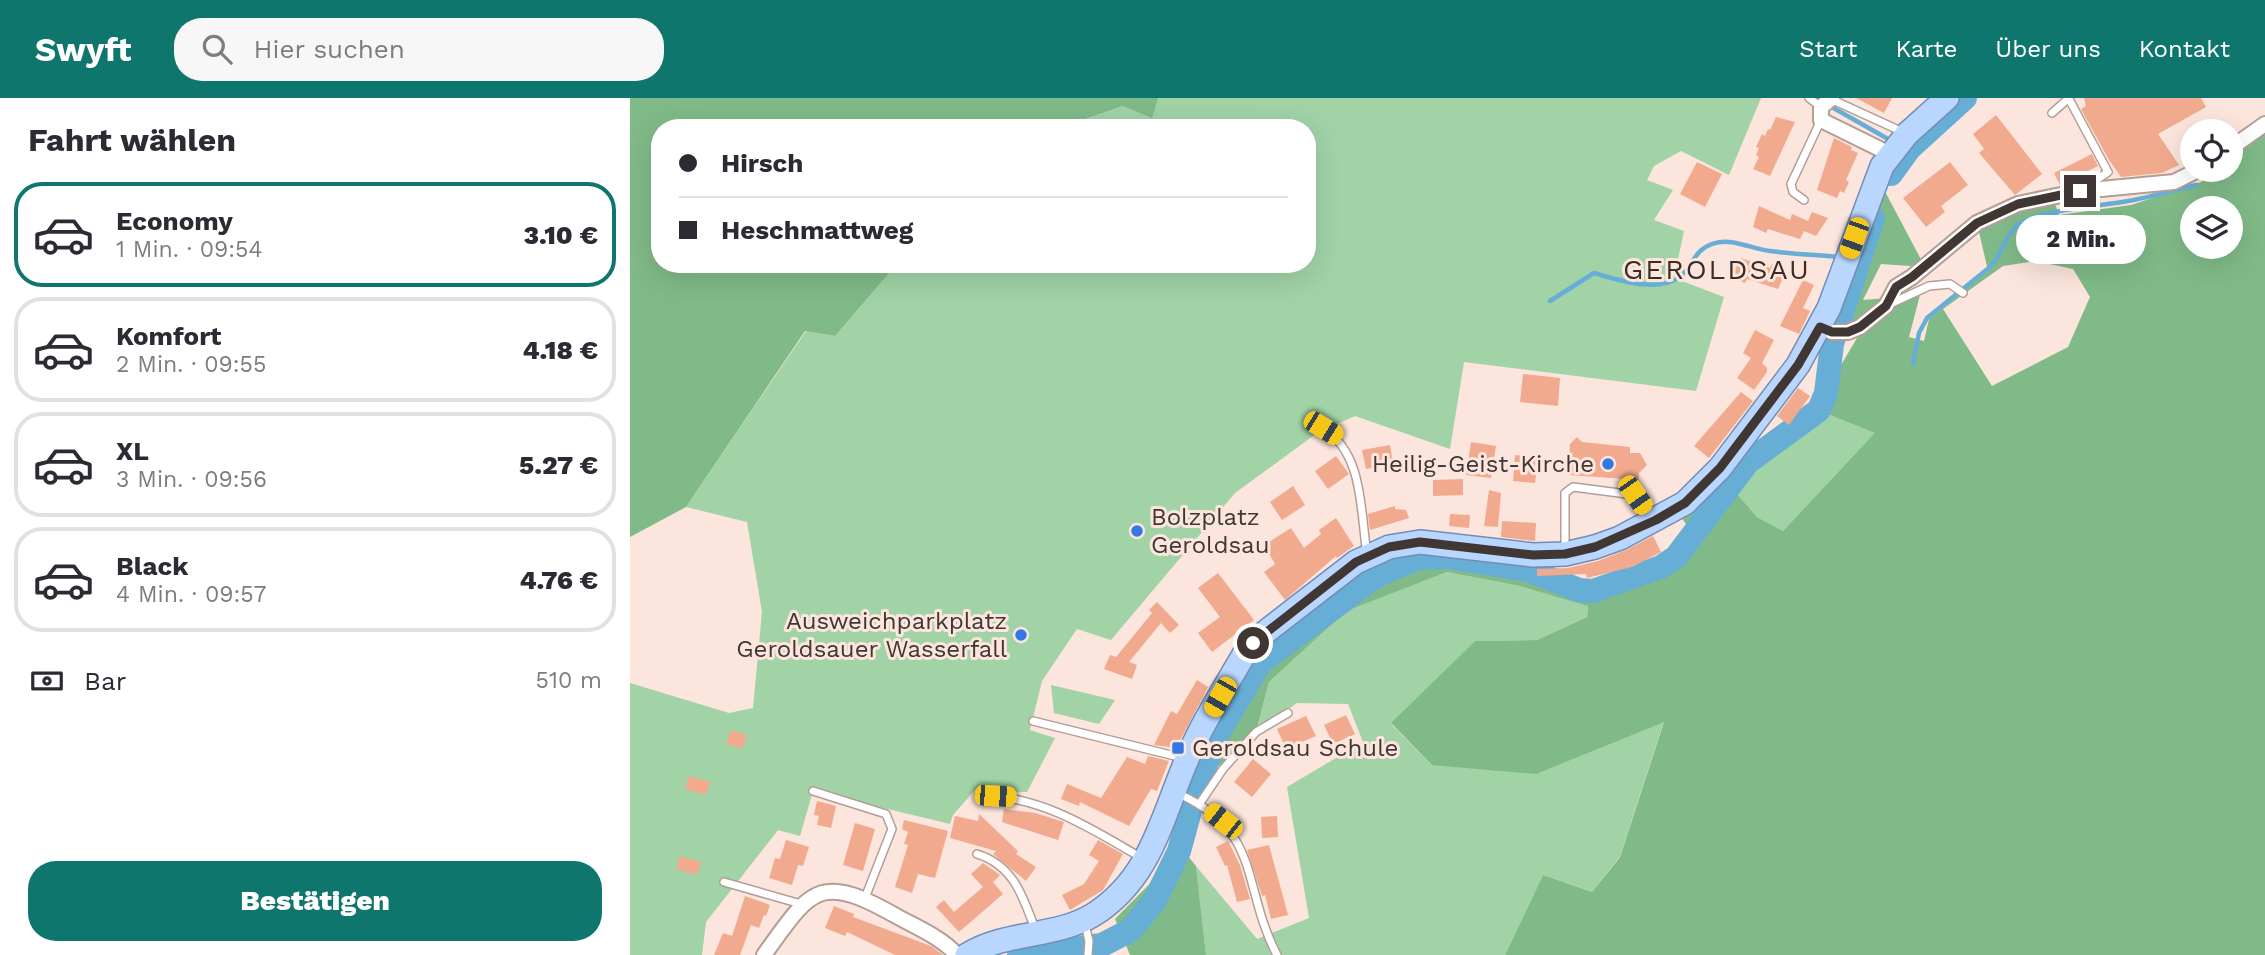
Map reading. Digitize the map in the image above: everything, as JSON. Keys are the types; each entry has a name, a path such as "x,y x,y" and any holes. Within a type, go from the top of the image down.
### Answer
{"main road":[{"path":"967,955 996,942 1037,933 1086,930 1146,860 1180,794 1187,759 1253,643 1367,556 1389,547 1420,542 1533,555 1565,554 1595,547 1656,520 1685,503 1720,468 1826,329 1876,178 1889,154 1947,98"}],"street":[{"path":"1824,104 1889,154"},
{"path":"2243,140 2265,124"},
{"path":"1826,329 1848,332 1860,327 1886,306 1896,287 1977,223 2018,204 2080,191 2174,182 2180,179"},
{"path":"764,955 801,904 818,894 844,891 865,898 949,946 957,955"}],"lane":[{"path":"2052,113 2069,98 2108,172 2080,191"},
{"path":"1804,200 1793,191 1791,184 1824,104 1907,134"},
{"path":"1886,306 1929,286 1950,284 1961,291"},
{"path":"1323,428 1339,438 1352,461 1367,556"},
{"path":"1565,554 1565,493 1573,487 1635,495 1656,520"},
{"path":"1200,803 1223,769 1256,732 1288,713"},
{"path":"1033,721 1187,759"},
{"path":"813,791 886,814 892,829 865,898"},
{"path":"979,794 1011,796 1042,805 1078,821 1146,860"},
{"path":"1180,794 1200,803 1223,821 1241,845 1265,932 1277,955"},
{"path":"977,855 993,859 1021,889 1037,933"},
{"path":"724,882 801,904"},
{"path":"1086,930 1088,955"}],"green space":[{"path":"630,98 1158,98 1152,118 1123,106 1085,119 651,119 651,273 889,273 835,336 805,331 686,507 630,537"},
{"path":"1158,98 1761,98 1729,175 1681,151 1654,166 1647,180 1673,190 1654,220 1684,231 1674,278 1724,297 1696,391 1464,362 1450,449 1355,416 1317,433 1235,493 1111,640 1077,629 1042,681 1030,730 1055,738 1027,792 974,791 953,815 950,824 813,791 800,836 778,830 706,922 702,955 630,955 630,683 729,713 753,708 762,612 747,522 686,507 806,331 835,336 889,273 1316,273 1316,119 1085,119 1123,106 1156,101"},
{"path":"2265,134 2265,955 1505,955 1543,875 1592,892 1620,857 1664,722 1536,774 1432,765 1391,723 1475,641 1537,640 1587,617 1588,606 1520,586 1447,572 1346,611 1269,682 1256,732 1223,769 1211,760 1242,698 1255,651 1325,596 1386,555 1424,551 1535,567 1556,578 1591,587 1670,556 1691,532 1680,515 1726,481 1757,517 1783,531 1875,433 1815,409 1857,338 1833,316 1880,182 1925,267 1881,264 1863,300 1920,295 1909,337 1924,341 1929,319 1988,271 1977,223 2018,204 2055,204 2059,215 2131,205 2201,182 2243,182 2243,150","holes":["2036,261 2073,269 2090,297 2068,347 1992,386 1943,309 2003,266"]},
{"path":"1815,409 1876,433 1783,531 1757,517 1726,481 1752,453"},
{"path":"1447,572 1520,586 1588,605 1587,617 1537,640 1475,641 1391,724 1432,765 1664,721 1620,856 1592,892 1543,875 1505,955 1206,955 1196,866 1257,939 1309,918 1287,787 1363,742 1348,704 1297,703 1256,732 1269,682 1346,610"},
{"path":"1051,685 1115,700 1099,724 1054,713"},
{"path":"1183,850 1196,866 1206,955 1130,955 1115,919"}],"building":[{"path":"1856,98 1892,98 1884,113"},
{"path":"2084,98 2201,98 2206,107 2180,119 2180,122 2158,134 2179,165 2162,173 2121,177 2081,109 2086,106"},
{"path":"1996,115 2042,174 2015,195 1979,153 1984,149 1973,134"},
{"path":"1776,117 1795,122 1770,176 1753,169 1759,157 1756,155 1759,148 1756,147 1762,134 1765,136 1768,129 1770,130"},
{"path":"1834,138 1858,153 1846,180 1849,182 1844,193 1840,191 1837,198 1817,190"},
{"path":"2092,154 2098,166 2060,185 2054,173"},
{"path":"1697,162 1722,174 1705,207 1680,194"},
{"path":"1950,162 1968,185 1941,206 1945,212 1926,227 1903,198"},
{"path":"1759,206 1790,220 1792,214 1808,221 1812,212 1828,218 1816,236 1804,231 1800,239 1768,229 1766,233 1753,227"},
{"path":"1741,258 1770,268 1772,264 1786,271 1778,289 1747,279 1745,283 1731,277"},
{"path":"1803,280 1814,285 1803,308 1810,311 1799,334 1780,326"},
{"path":"1755,330 1774,340 1762,363 1767,372 1754,390 1737,378 1751,358 1743,353"},
{"path":"1523,374 1560,378 1558,406 1520,402"},
{"path":"1798,388 1810,396 1789,425 1777,416"},
{"path":"1741,392 1753,401 1709,458 1694,446"},
{"name":"Heilig-Geist-Kirche","path":"1577,437 1582,442 1630,447 1630,453 1640,453 1647,465 1639,473 1638,490 1626,488 1626,479 1568,475 1570,444"},
{"path":"1471,442 1496,446 1491,478 1466,475"},
{"path":"1390,445 1393,464 1366,469 1362,450"},
{"path":"1515,455 1538,457 1535,483 1513,481"},
{"path":"1336,456 1349,474 1328,489 1315,471"},
{"path":"1463,479 1463,495 1433,496 1433,480"},
{"path":"1293,486 1305,505 1282,520 1270,502"},
{"path":"1489,490 1501,493 1498,527 1484,526"},
{"path":"1395,506 1395,509 1406,510 1409,518 1370,530 1368,514"},
{"path":"1450,514 1470,515 1469,528 1449,526"},
{"path":"1336,518 1354,546 1337,558 1336,556 1285,600 1264,572 1275,564 1264,545 1291,528 1304,548 1321,534 1319,530"},
{"path":"1502,521 1536,523 1535,541 1501,537"},
{"path":"1653,536 1661,552 1632,567 1587,578 1586,574 1537,576 1537,569 1568,568 1598,561"},
{"path":"1218,573 1254,620 1212,652 1198,633 1220,617 1198,588"},
{"path":"1157,602 1179,625 1170,633 1161,623 1129,662 1137,665 1132,679 1104,669 1110,655 1116,657 1152,613 1149,610"},
{"path":"1197,680 1208,687 1176,748 1154,745 1171,711 1177,714"},
{"path":"1346,715 1355,734 1333,744 1324,725"},
{"path":"1306,716 1316,736 1286,749 1277,729"},
{"path":"731,730 747,735 742,749 726,744"},
{"path":"1148,756 1169,761 1157,791 1151,789 1129,826 1080,802 1079,806 1061,799 1067,784 1101,798 1127,757 1145,764"},
{"path":"1253,759 1271,774 1252,797 1234,782"},
{"path":"689,776 710,782 706,795 685,789"},
{"path":"817,801 836,806 831,828 817,825 819,816 814,815"},
{"path":"1004,809 1035,813 1064,822 1058,840 1002,822"},
{"path":"979,814 1018,851 1016,854 1036,867 1026,881 993,854 996,851 950,838 955,816 978,821"},
{"path":"1277,816 1278,837 1262,838 1261,817"},
{"path":"904,820 948,831 935,878 918,874 912,893 895,887 908,845 904,844 908,832 902,829"},
{"path":"855,823 875,829 863,871 843,865"},
{"path":"786,840 809,847 803,866 798,865 792,885 769,878 775,858 780,859"},
{"path":"1098,840 1123,854 1103,890 1070,910 1062,895 1084,884 1099,861 1089,855"},
{"path":"1228,841 1240,865 1250,899 1237,902 1227,865 1225,866 1216,847"},
{"path":"1269,845 1288,915 1271,919 1265,895 1262,896 1247,850"},
{"path":"680,856 701,862 697,875 676,869"},
{"path":"983,863 1000,875 993,882 1003,894 959,932 936,907 944,900 954,912 983,887 971,874"},
{"path":"745,896 770,905 766,916 764,915 759,928 751,925 740,955 714,955 723,933 732,936"},
{"path":"834,906 854,914 853,917 931,946 943,955 895,955 847,932 845,936 825,928"}],"waterway":[{"path":"1891,174 1909,149 1965,98"},
{"path":"1830,106 1888,139"},
{"path":"1913,364 1919,333 1927,318 1990,267 2011,233 2021,223 2043,215 2137,199 2196,185"},
{"path":"1019,955 1102,945 1131,930 1155,900 1179,851 1196,789 1220,730 1260,663 1376,576 1418,558 1447,557 1528,570 1579,590 1593,591 1661,567 1676,557 1748,462 1819,410 1826,393 1832,344 1873,218"},
{"path":"1550,301 1594,273 1640,284 1664,284 1683,274 1698,253 1720,242 1770,251 1841,257"}],"place":[{"name":"Heilig-Geist-Kirche","path":"1608,464"},
{"name":"Bolzplatz Geroldsau","path":"1137,531"},
{"name":"Ausweichparkplatz Geroldsauer Wasserfall","path":"1021,635"},
{"name":"Geroldsau Schule","path":"1178,748"}],"district":[{"name":"GEROLDSAU","path":"1717,269"}],"route":[{"path":"1253,643 1356,562 1389,547 1420,542 1533,555 1565,554 1620,538 1671,512 1702,488 1720,468 1798,365 1820,327 1832,332 1848,332 1860,327 1886,306 1896,287 1977,223 2018,204 2080,191"}]}
